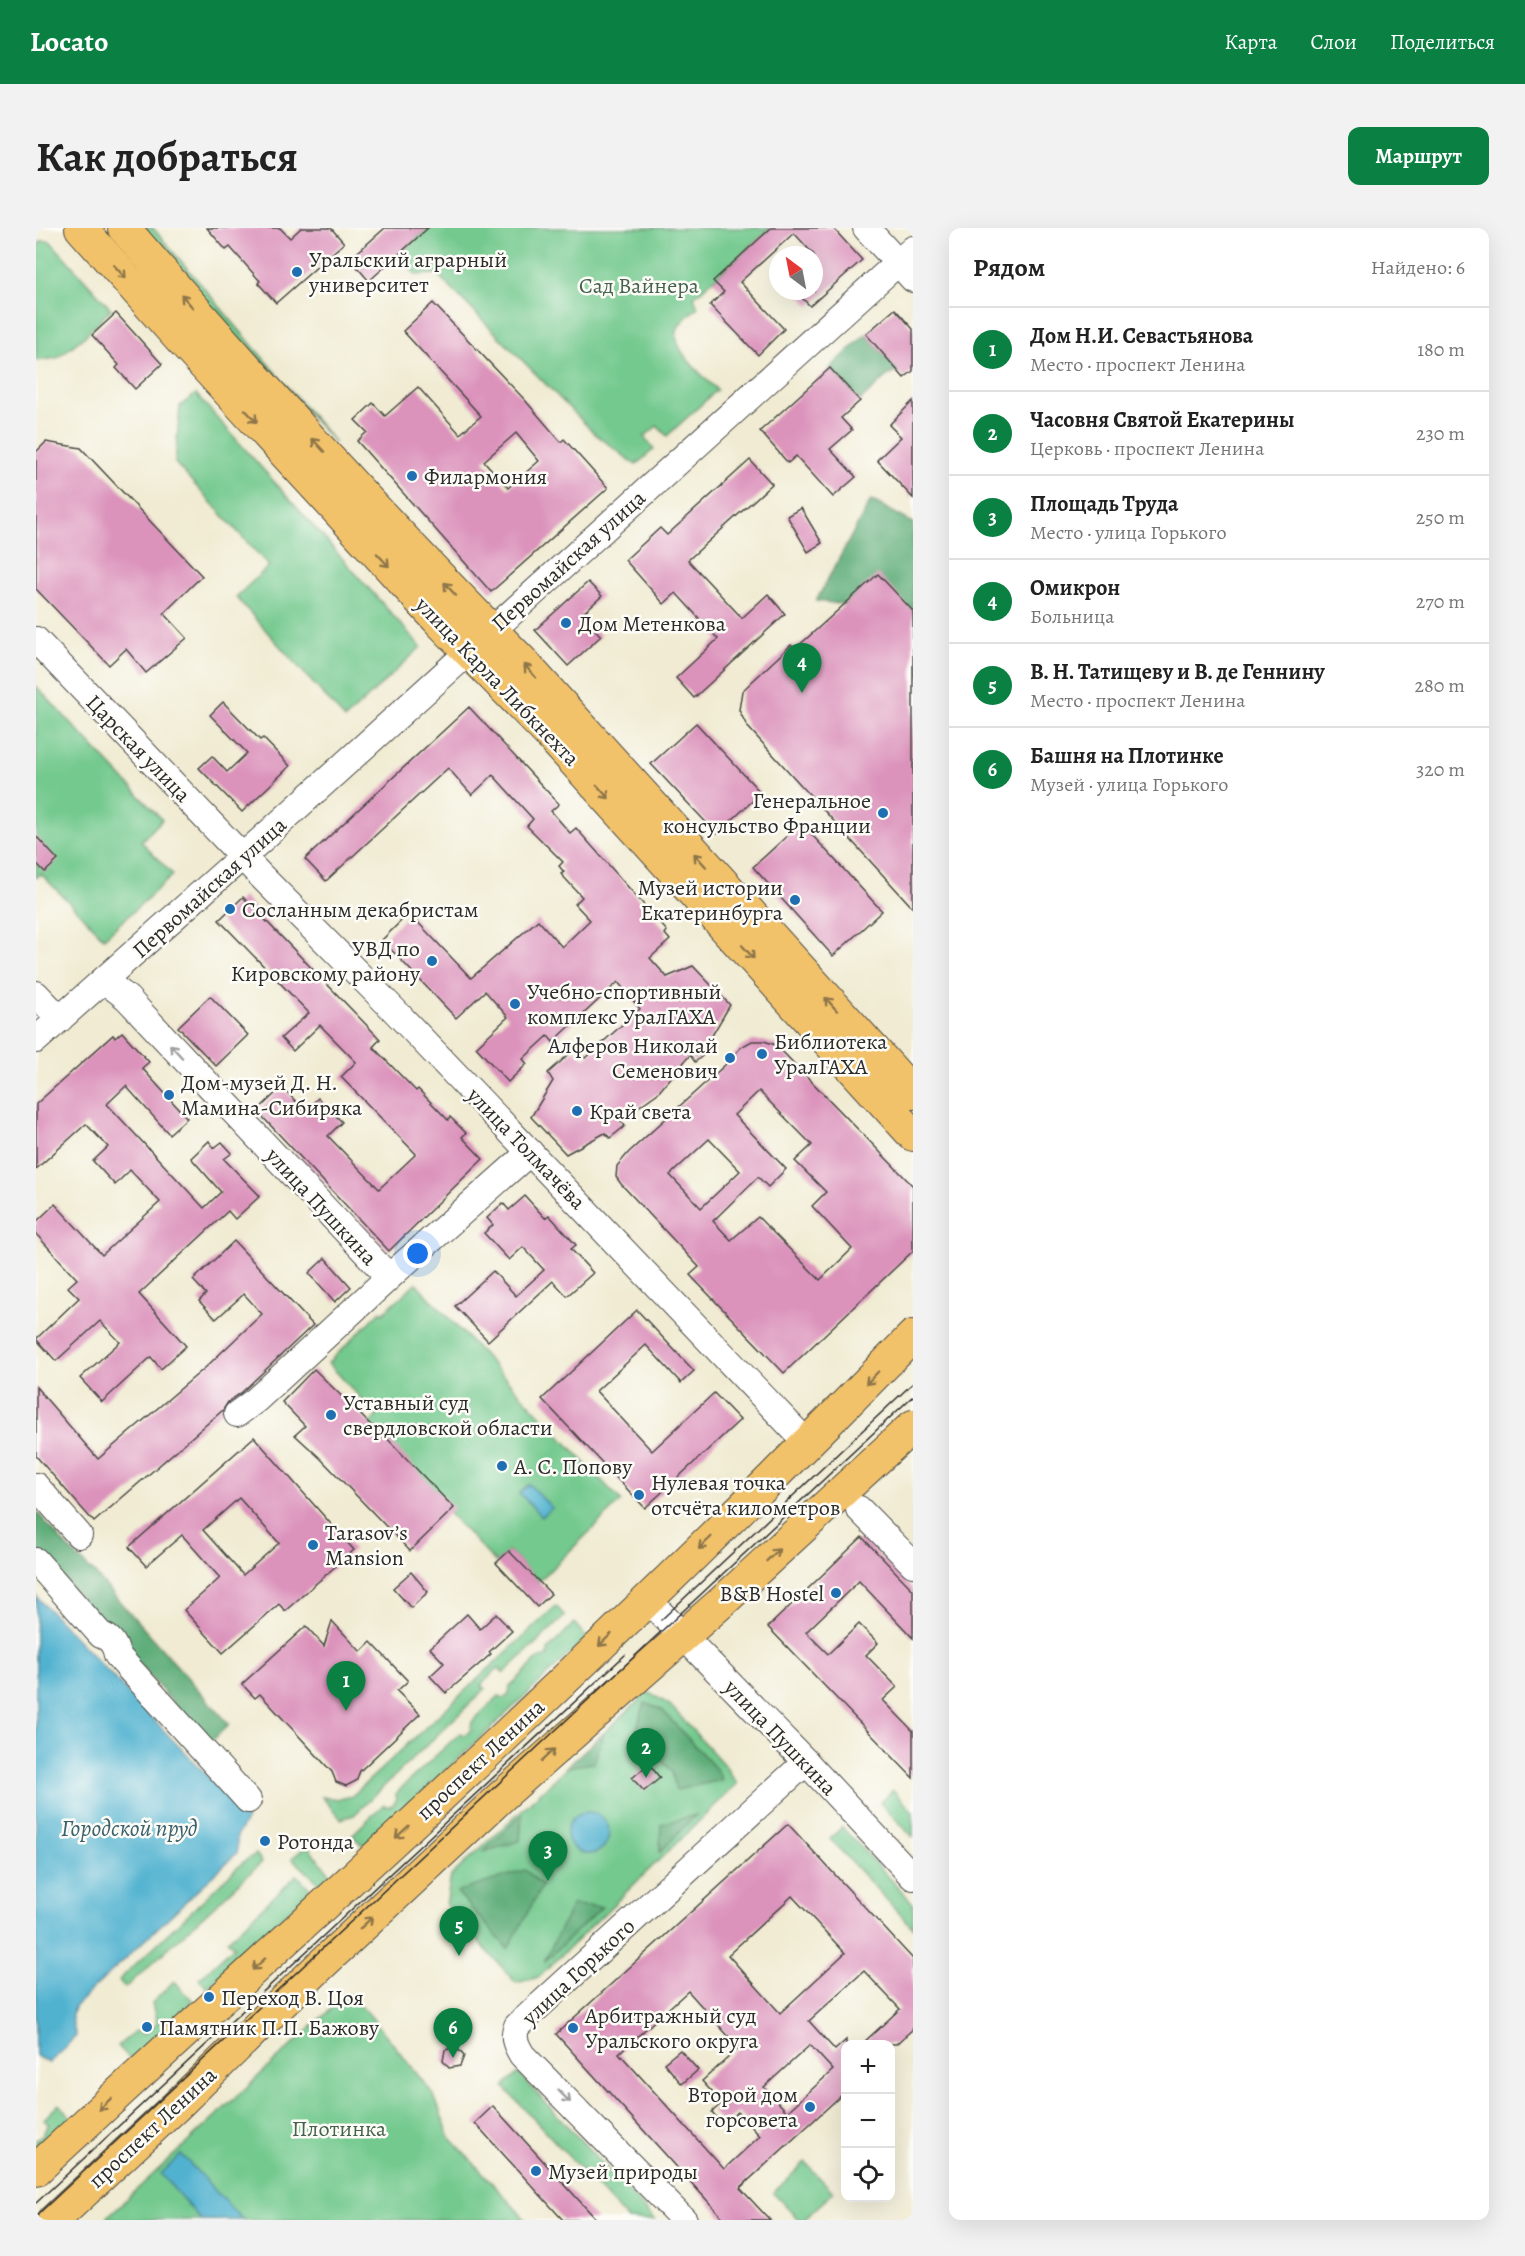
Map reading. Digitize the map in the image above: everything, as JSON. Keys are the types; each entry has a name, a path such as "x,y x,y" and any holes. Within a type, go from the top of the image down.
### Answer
{"main road":[{"name":"улица Карла Либкнехта","path":"81,228 178,337 468,652 549,734 913,1135"},
{"name":"улица Карла Либкнехта","path":"124,228 225,345 462,602 521,660 913,1093"},
{"name":"проспект Ленина","path":"36,2170 363,1869 647,1599 808,1444 913,1336"},
{"name":"проспект Ленина","path":"54,2220 504,1794 753,1574 913,1426"}],"street":[{"path":"866,228 908,263"},
{"name":"Первомайская улица","path":"36,1041 491,630 908,263"},
{"name":"Царская улица","path":"36,640 243,856"},
{"name":"улица Толмачёва","path":"243,856 345,958 808,1444"},
{"name":"улица Пушкина","path":"105,981 127,998 389,1277"},
{"path":"36,994 60,1019"},
{"path":"237,1414 256,1400 389,1277 530,1152"},
{"path":"36,1486 80,1535"},
{"path":"859,1509 913,1564"},
{"path":"36,1561 101,1635 107,1637 115,1646 117,1655 248,1800"},
{"name":"улица Пушкина","path":"647,1599 806,1762 913,1877"},
{"name":"улица Горького","path":"684,2220 522,2055 514,2033 517,2026 806,1762"}],"green space":[{"path":"136,228 153,228 335,443"},
{"name":"Сад Вайнера","path":"428,228 771,228 694,297 698,307 684,319 678,328 678,345 683,353 717,390 667,436 657,426 644,437 654,449 636,465 594,433 437,274 416,275 398,255"},
{"path":"42,241 50,241 111,309 84,337 57,358 36,361 36,246"},
{"path":"866,334 898,371 887,376 860,401 830,368"},
{"path":"196,394 421,647 345,719 236,597 269,566 175,463 180,406"},
{"path":"871,500 913,523 913,613 816,601"},
{"path":"36,686 162,820 141,841 173,875 104,938 41,874 36,878"},
{"path":"416,1283 621,1501 538,1582 509,1551 496,1563 367,1427 377,1416 328,1363 381,1311 383,1313"},
{"path":"36,1511 229,1724 209,1744 36,1547"},
{"path":"556,1606 565,1616 504,1673 498,1668 481,1685 485,1689 354,1815 341,1819 322,1797 340,1799 352,1796"},
{"path":"574,1623 587,1638 367,1844 362,1845 352,1835 383,1805 393,1804 397,1798 395,1794 460,1733 465,1735 470,1731 472,1722 499,1696 504,1698 509,1695 510,1686 538,1659 548,1656 548,1650"},
{"path":"648,1692 670,1705 725,1766 737,1784 539,1977 516,1983 446,1905 451,1876"},
{"path":"645,1703 662,1710 716,1769 722,1780 676,1790 672,1772 652,1748 632,1743"},
{"path":"604,1733 594,1763 566,1767"},
{"path":"893,1790 913,1812 913,1837 880,1803"},
{"path":"522,1814 520,1841 483,1852"},
{"path":"696,1815 660,1852 661,1824"},
{"path":"842,1827 913,1903 913,1928 830,1839"},
{"path":"307,1846 329,1872 328,1877 320,1884 292,1858"},
{"path":"256,1854 262,1862 125,1988 119,1980 243,1862"},
{"path":"525,1870 542,1886 508,1949 457,1892"},
{"path":"297,1875 311,1890 207,1988 199,1979 234,1946 228,1940"},
{"path":"572,1905 602,1907 544,1962"},
{"path":"174,1981 193,2001 132,2061 118,2046 135,2031 144,2034 157,2024 152,2003"},
{"name":"Плотинка","path":"347,1994 369,2014 434,2095 449,2136 526,2220 104,2220"},
{"path":"518,2073 655,2220 628,2220 504,2087"},
{"path":"59,2104 75,2122 36,2159 36,2139 42,2135 49,2124 44,2119"},
{"path":"805,2162 833,2192 804,2220 799,2220 773,2193"}],"water":[{"path":"529,1484 552,1508 542,1517 519,1493"},
{"name":"Городской пруд","path":"36,1596 247,1818 237,1836 237,1853 75,2006 72,2017 76,2036 49,2063 36,2056"},
{"path":"588,1812 603,1818 609,1833 603,1848 588,1854 573,1848 567,1833 573,1818"},
{"path":"181,2154 243,2220 201,2220 161,2174"}],"building":[{"path":"207,228 280,228 290,238 301,228 331,228 344,243 276,303 230,247 226,250"},
{"path":"385,228 428,228 369,281 350,259"},
{"path":"771,228 833,228 862,260 823,294 823,246 806,246 794,233 780,246 769,246 769,256 740,282 784,329 758,355 710,305 724,292 713,281"},
{"path":"804,300 817,300 810,306"},
{"path":"433,303 524,399 561,442 564,439 608,488 491,592 357,441 367,432 355,420 373,403 385,416 418,387 460,434 481,416 403,331","holes":["516,433 539,461 508,488 484,461"]},
{"path":"895,309 913,329 913,371 904,378 866,334"},
{"path":"116,313 162,364 135,389 116,368 119,365 92,335"},
{"path":"830,368 860,401 841,418 852,430 830,449 856,477 833,497 796,456 788,463 760,431"},
{"path":"913,401 913,498 877,460 901,437 889,425"},
{"path":"46,442 81,448 202,576 164,613 187,638 146,673 126,649 109,665 36,589 36,452"},
{"path":"750,460 772,484 688,560 742,618 768,594 785,614 694,698 676,678 718,639 676,593 664,604 625,560 660,528 667,535"},
{"path":"801,508 822,543 808,552 787,516"},
{"path":"878,574 913,611 913,908 747,726 739,710 742,691 791,645 795,649"},
{"name":"Дом Метенкова","path":"588,582 602,596 581,615 601,636 568,666 535,630"},
{"path":"223,702 260,740 263,738 290,766 242,812 199,768 212,756 227,772 247,753 210,715"},
{"path":"469,707 559,804 551,811 570,833 576,828 667,931 665,934 670,940 650,958 667,977 693,966 730,1005 707,1044 711,1049 695,1062 690,1055 658,1093 620,1120 625,1126 610,1138 605,1133 566,1154 531,1117 553,1081 548,1073 575,1049 585,1058 640,1009 618,982 553,1042 548,1036 523,1059 527,1064 508,1082 476,1047 508,1017 485,991 456,1018 382,940 409,913 471,978 538,920 562,947 590,920 575,904 582,897 561,874 564,872 559,866 563,862 527,826 533,819 493,775 472,795 448,768 326,881 305,859"},
{"path":"696,723 761,793 717,834 651,764"},
{"path":"801,823 882,911 833,956 753,867"},
{"path":"36,836 58,860 45,872 36,863"},
{"path":"243,897 380,1039 373,1047 416,1091 418,1089 448,1120 450,1117 466,1133 462,1137 483,1159 389,1251 257,1111 282,1087 305,1111 318,1098 342,1122 328,1136 379,1189 416,1154 341,1077 356,1062 320,1025 293,1051 281,1038 309,1013 219,920"},
{"path":"210,996 248,1035 216,1066 178,1027"},
{"path":"122,1032 149,1062 142,1068 187,1118 169,1134 126,1086 107,1104 204,1208 221,1192 191,1158 209,1141 214,1148 222,1142 232,1153 224,1159 260,1196 235,1219 228,1211 139,1294 186,1346 161,1369 151,1357 102,1402 80,1378 120,1342 100,1321 56,1361 36,1339 79,1298 68,1287 77,1279 36,1234 36,1222 55,1204 102,1255 160,1202 130,1170 115,1185 93,1161 108,1147 86,1124 36,1169 36,1104 113,1035 115,1038"},
{"path":"752,1041 764,1041 776,1045 913,1186 913,1251 784,1373 690,1275 699,1267 616,1177 617,1166 629,1152 725,1065 741,1047","holes":["759,1091 812,1145 795,1161 826,1192 812,1206 852,1249 820,1280 758,1217 731,1240 713,1221 758,1177 768,1187 786,1169 734,1115","709,1139 740,1171 701,1208 670,1175"]},
{"path":"525,1196 545,1218 549,1215 576,1245 571,1249 593,1273 567,1296 553,1281 488,1341 455,1306 493,1271 516,1296 544,1270 523,1247 509,1260 484,1233 493,1225 487,1218 503,1203 509,1210"},
{"path":"234,1241 313,1325 242,1392 228,1402 223,1410 94,1522 36,1456 36,1387 98,1459 206,1367 262,1314 244,1294 216,1319 199,1301 206,1294 193,1280"},
{"path":"325,1258 351,1287 335,1302 309,1273"},
{"path":"637,1310 694,1371 681,1383 646,1345 596,1391 652,1451 714,1393 740,1420 645,1508 542,1399"},
{"path":"314,1369 378,1432 379,1430 454,1508 410,1551 295,1435 305,1426 282,1402"},
{"name":"Tarasov’s Mansion","path":"254,1437 354,1550 285,1611 279,1604 223,1653 184,1610 220,1578 182,1535 146,1566 129,1547","holes":["239,1498 279,1543 243,1575 203,1530"]},
{"path":"862,1537 913,1590 913,1638 859,1581 806,1632 828,1654 859,1624 878,1643 866,1655 897,1687 883,1700 913,1731 913,1778 768,1627"},
{"path":"509,1551 551,1594 537,1607 496,1563"},
{"path":"411,1572 428,1592 411,1608 393,1588"},
{"path":"467,1614 480,1629 496,1614 512,1631 489,1652 491,1654 446,1693 430,1676 444,1663 430,1648"},
{"path":"332,1621 361,1652 371,1642 408,1681 397,1691 420,1714 360,1771 356,1781 346,1786 336,1782 332,1772 260,1694 255,1698 242,1684 306,1626 324,1646"},
{"path":"649,1764 660,1778 644,1791 632,1778"},
{"path":"788,1824 913,1959 913,2029 896,2044 895,2040 866,2040 900,2009 864,1971 809,2021 835,2050 841,2045 841,2096 740,2188 770,2220 725,2220 556,2034","holes":["792,1896 845,1953 780,2013 728,1955","688,1991 739,2048 702,2081 722,2103 712,2112 723,2125 738,2112 760,2136 724,2169 619,2053","810,2045 833,2070 787,2112 764,2087"]},
{"path":"456,2047 464,2056 460,2066 449,2068 443,2061 445,2050"},
{"path":"680,2050 698,2070 682,2084 664,2063"},
{"name":"Музей природы","path":"493,2106 597,2220 563,2220 475,2123"}],"tram line":[{"path":"661,1620 913,1383"},
{"path":"36,2216 913,1396"},
{"path":"36,2203 625,1655"}],"place":[{"name":"Уральский аграрный университет","path":"297,272"},
{"name":"Филармония","path":"412,476"},
{"name":"Дом Метенкова","path":"566,623"},
{"name":"Омикрон","path":"802,693"},
{"name":"Генеральное консульство Франции","path":"883,813"},
{"name":"Музей истории Екатеринбурга","path":"795,900"},
{"name":"Сосланным декабристам","path":"230,909"},
{"name":"УВД по Кировскому району","path":"432,961"},
{"name":"Учебно-спортивный комплекс УралГАХА","path":"515,1004"},
{"name":"Библиотека УралГАХА","path":"762,1054"},
{"name":"Алферов Николай Семенович","path":"730,1058"},
{"name":"Дом-музей Д. Н. Мамина-Сибиряка","path":"169,1095"},
{"name":"Край света","path":"577,1111"},
{"name":"Уставный суд свердловской области","path":"331,1415"},
{"name":"А. С. Попову","path":"502,1466"},
{"name":"Нулевая точка отсчёта километров","path":"639,1495"},
{"name":"Tarasov’s Mansion","path":"313,1545"},
{"name":"B&B Hostel","path":"836,1593"},
{"name":"Дом Н.И. Севастьянова","path":"346,1711"},
{"name":"Часовня Святой Екатерины","path":"646,1778"},
{"name":"Ротонда","path":"265,1841"},
{"name":"Площадь Труда","path":"548,1881"},
{"name":"В. Н. Татищеву и В. де Геннину","path":"459,1956"},
{"name":"Переход В. Цоя","path":"209,1997"},
{"name":"Памятник П.П. Бажову","path":"147,2027"},
{"name":"Арбитражный суд Уральского округа","path":"573,2028"},
{"name":"Башня на Плотинке","path":"453,2058"},
{"name":"Второй дом горсовета","path":"810,2107"},
{"name":"Музей природы","path":"536,2171"}]}
